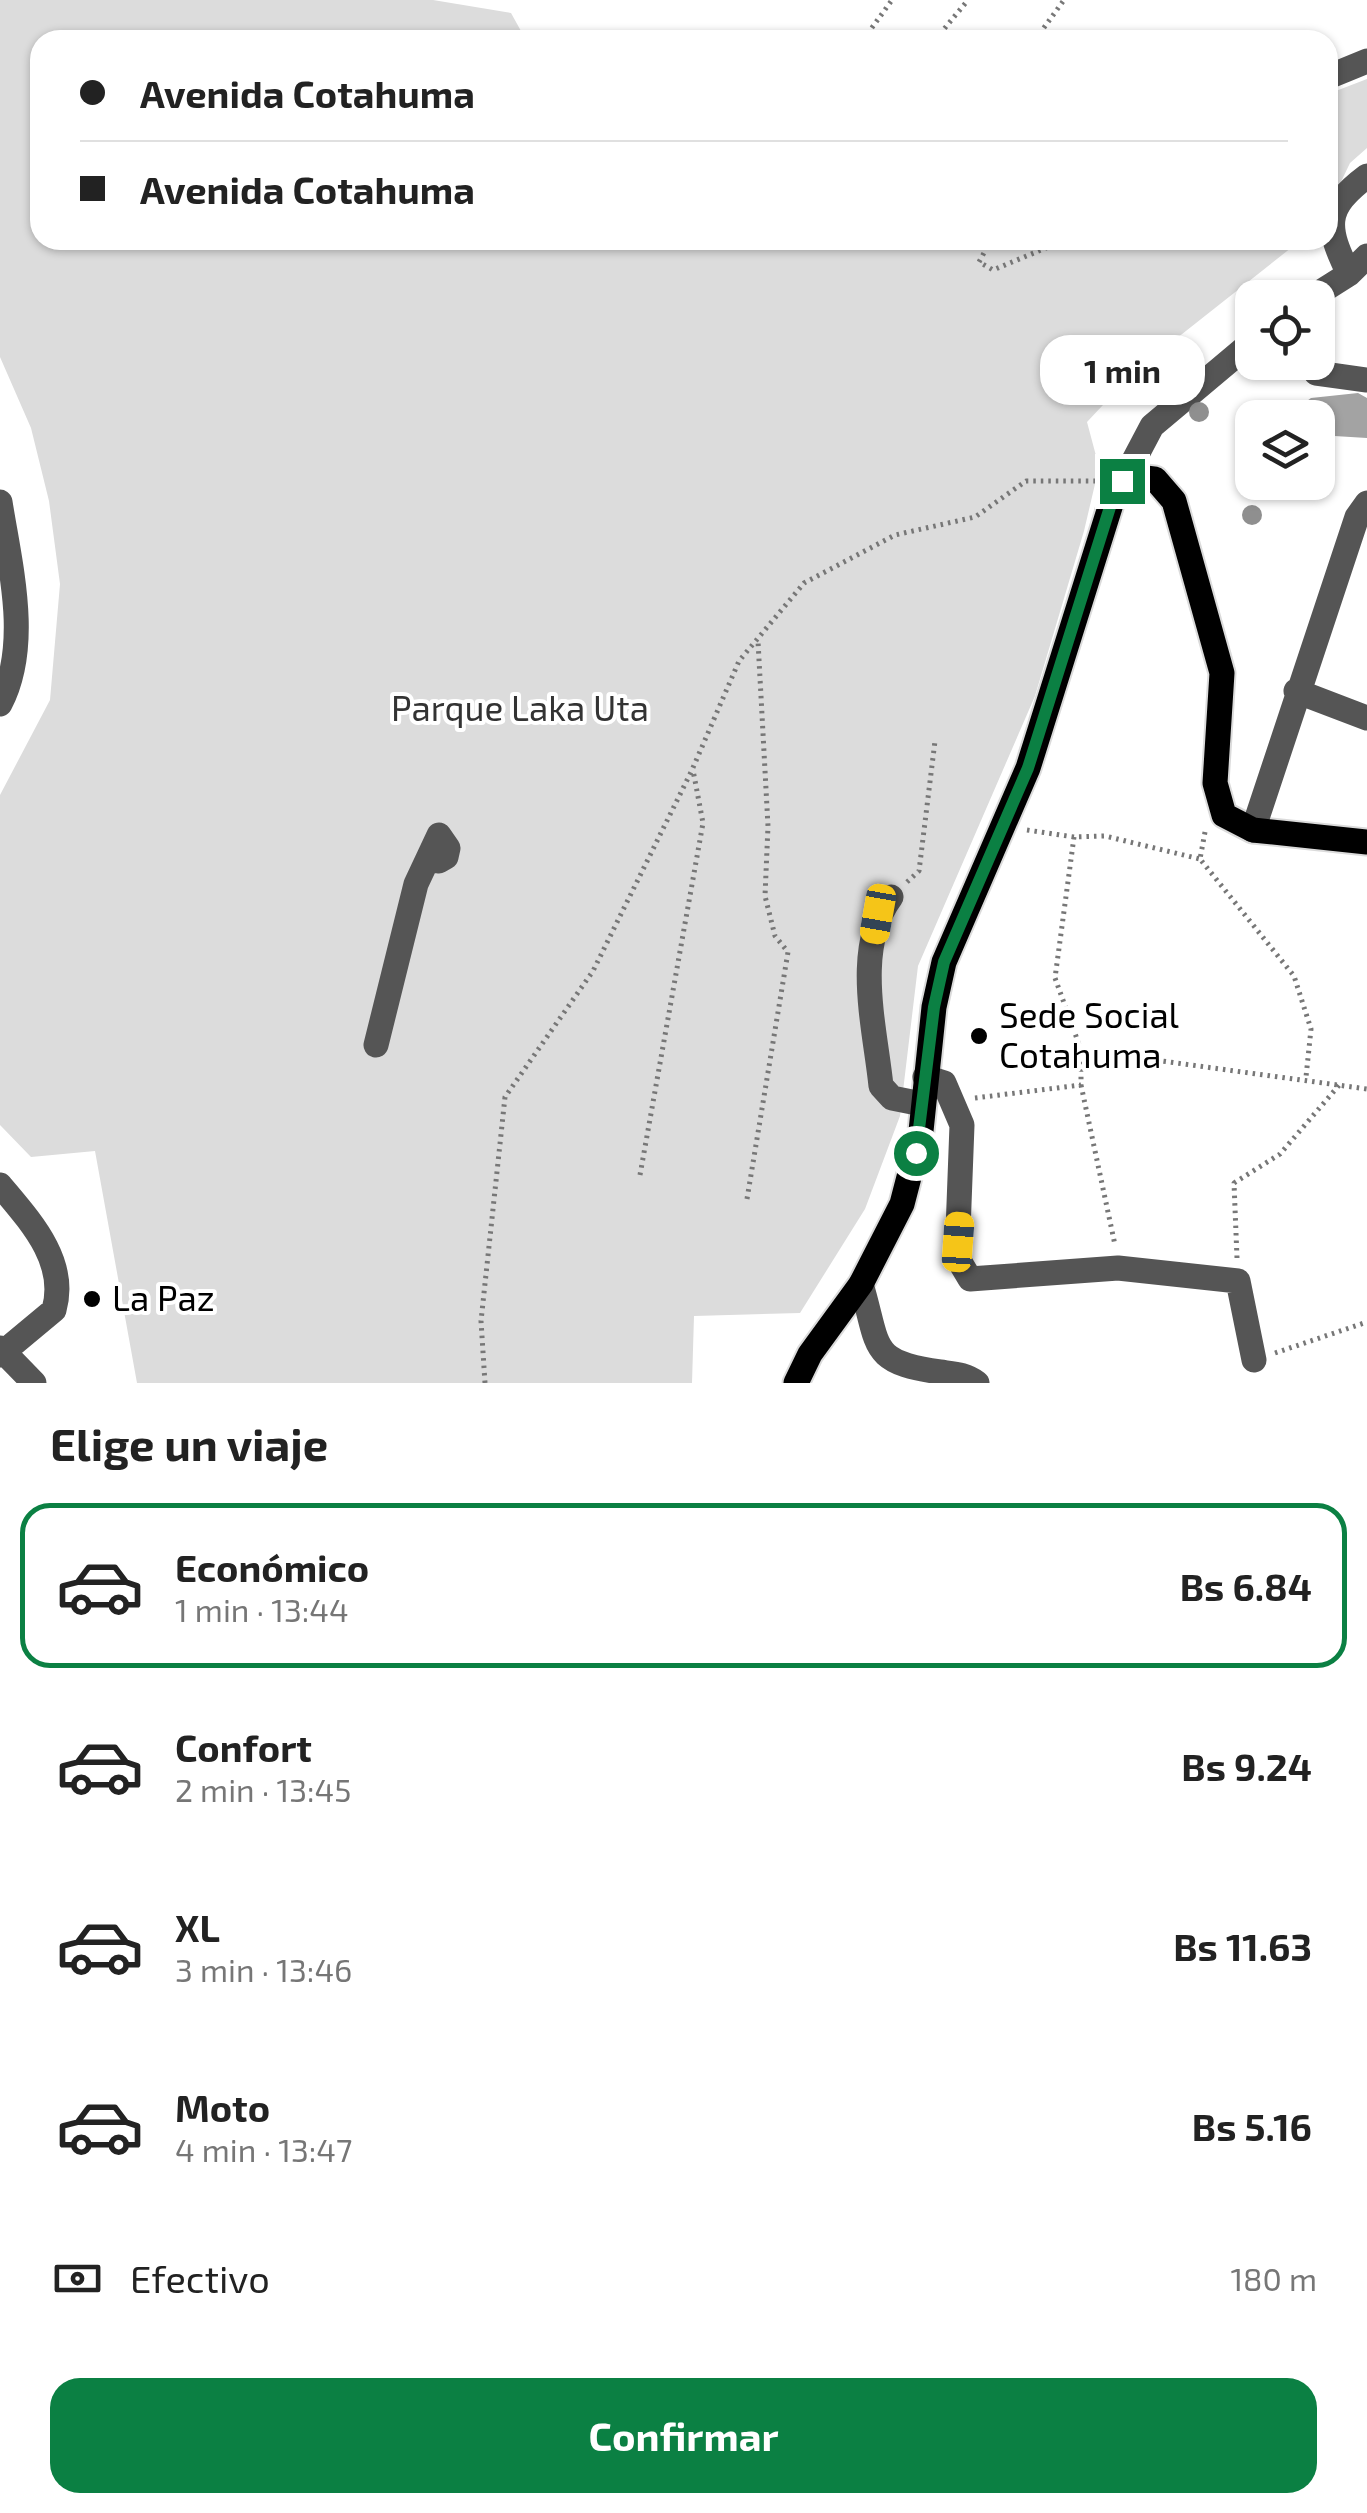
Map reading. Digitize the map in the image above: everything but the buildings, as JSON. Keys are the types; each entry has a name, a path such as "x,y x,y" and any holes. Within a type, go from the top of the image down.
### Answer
{"main road":[{"path":"796,1383 810,1354 861,1284 902,1204 921,1131 925,1077 944,962 1028,768 1111,504 1122,481 1134,476 1155,479 1174,501 1222,673 1215,783 1224,814 1236,825 1253,830 1367,842"}],"street":[{"path":"1338,73 1367,62"},
{"path":"1338,203 1342,195 1367,176"},
{"path":"1335,281 1358,265 1338,248"},
{"path":"1122,481 1152,426 1235,356"},
{"path":"1335,375 1367,380"},
{"path":"0,502 15,603 14,651 8,688 0,704"},
{"path":"1253,830 1296,691 1364,514"},
{"path":"1296,691 1367,718"},
{"path":"376,1045 416,884 431,854"},
{"path":"890,897 878,914 869,966 881,1086 892,1098 922,1104"},
{"path":"925,1077 944,1083 954,1099 962,1126 957,1257 964,1273 978,1279 1043,1270 1118,1268 1238,1281 1254,1360"},
{"path":"0,1186 52,1257 58,1284 54,1310 1,1352 34,1383"},
{"path":"861,1284 886,1357 898,1366 966,1376 976,1383"}],"path":[{"path":"870,30 892,0"},
{"path":"944,30 968,0"},
{"path":"1042,30 1064,0"},
{"path":"986,250 979,262 993,270 1042,250"},
{"path":"485,1383 481,1322 506,1097 593,971 692,770 739,661 804,582 895,535 975,517 1026,481 1122,481"},
{"path":"748,1199 788,952 775,936 765,896 768,826 758,638"},
{"path":"890,897 919,871 935,741"},
{"path":"640,1175 704,823 692,770"},
{"path":"1200,859 1206,822 1224,814"},
{"path":"1000,826 1074,837 1105,836 1200,859 1294,976 1311,1029 1306,1078"},
{"path":"1074,837 1054,978 1081,1050 1081,1085 1118,1268"},
{"path":"1081,1050 1367,1089"},
{"path":"1238,1281 1234,1183 1280,1154 1341,1083"},
{"path":"954,1099 1081,1085"},
{"path":"1254,1360 1367,1322"}],"green space":[{"name":"Parque Laka Uta","path":"0,0 433,0 511,13 520,30 30,30 30,250 1288,250 1250,280 1235,280 1235,292 1134,372 1087,422 1099,467 1084,531 1035,696 918,966 900,1116 865,1209 800,1313 694,1316 692,1383 137,1383 95,1151 31,1157 0,1125 0,795 50,700 60,584 49,501 31,428 0,357"},
{"path":"1367,79 1367,148 1350,163 1338,188 1338,90"}],"shaded area":[{"path":"1358,393 1367,398 1367,438 1335,436 1335,400 1308,400"}],"place":[{"name":"Sede Social Cotahuma","path":"979,1036"},
{"name":"La Paz","path":"92,1299"}],"route":[{"path":"916,1153 934,1007 944,962 1028,768 1111,504 1122,481"}]}
